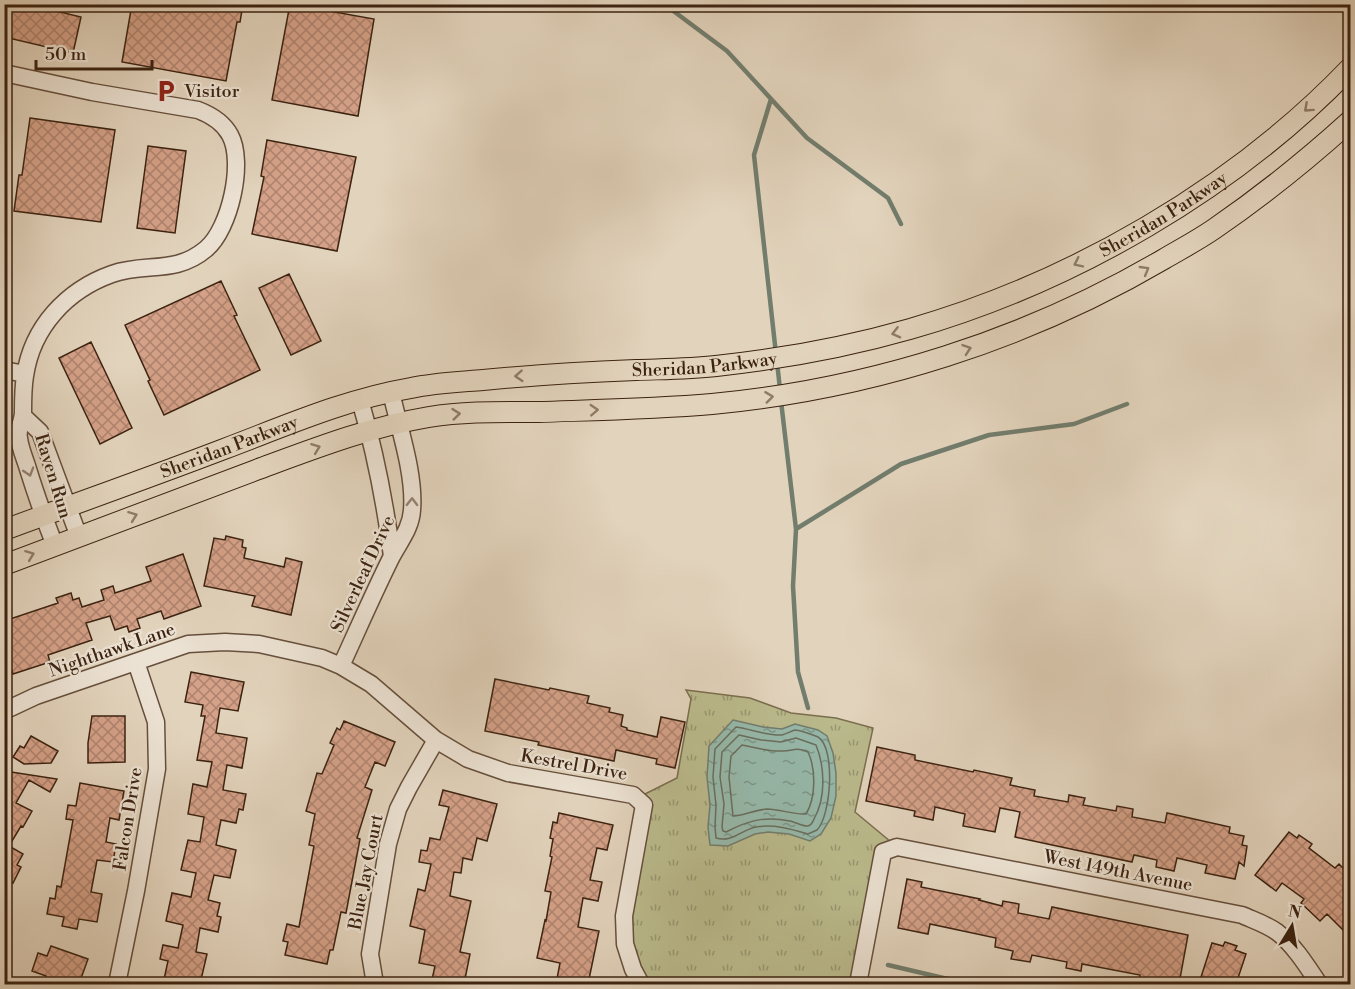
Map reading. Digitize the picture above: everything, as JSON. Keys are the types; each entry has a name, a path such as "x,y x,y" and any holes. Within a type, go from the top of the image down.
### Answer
{"main road":[{"name":"Sheridan Parkway","path":"4,530 307,418 360,400 411,387 512,377 713,367 798,355 855,343 910,329 962,312 1020,290 1084,260 1198,194 1280,133 1350,68"},
{"name":"Sheridan Parkway","path":"4,565 340,439 398,423 469,413 711,404 793,394 871,378 933,361 1065,312 1115,287 1213,230 1295,170 1350,121"}],"street":[{"name":"Raven Run","path":"4,73 92,92 198,110 223,125 235,148 237,162 228,212 222,229 207,249 193,259 177,265 135,268 94,280 75,292 51,315 30,352 25,374 23,416 18,436 55,546"},
{"path":"4,370 25,374"},
{"name":"Silverleaf Drive","path":"341,666 392,556 407,532 412,512 412,488 391,392"},
{"path":"360,400 369,430 392,556"},
{"name":"Raven Run","path":"23,416 40,432 79,537"},
{"name":"Nighthawk Lane","path":"4,711 36,696 188,644 225,642 268,646 322,658 341,666"},
{"name":"Falcon Drive","path":"117,984 157,769 156,722 136,662"},
{"name":"Kestrel Drive","path":"341,666 371,684 436,740 468,759 508,773 633,795 644,805 624,916 625,944 633,969 641,984"},
{"name":"Blue Jay Court","path":"375,984 370,954 388,844 398,809 436,740"},
{"name":"West 149th Avenue","path":"858,984 883,852 897,847 1242,915 1276,932 1299,955 1319,984"}],"green space":[{"path":"686,690 750,698 791,713 836,718 873,728 855,812 897,847 883,852 858,984 641,984 625,944 637,798 677,778 691,699"}],"water":[{"path":"733,720 782,729 795,724 818,730 827,736 833,753 836,773 836,796 831,818 821,834 810,841 789,834 768,832 755,834 728,846 710,845 707,777 709,746"}],"building":[{"path":"4,4 27,4 81,17 73,53 4,37"},
{"path":"132,4 243,4 240,22 237,22 226,81 122,62"},
{"path":"290,4 374,19 358,116 272,100"},
{"path":"30,118 115,130 101,222 14,211"},
{"path":"267,140 356,157 337,251 252,234 264,177 261,176"},
{"path":"148,146 186,151 175,233 137,228"},
{"path":"289,274 321,341 291,355 259,288"},
{"path":"221,281 237,315 234,316 260,370 164,415 125,325"},
{"path":"91,342 132,428 100,444 59,358"},
{"path":"226,536 243,540 242,547 246,548 244,558 284,567 286,558 302,562 291,615 252,606 255,596 204,586 214,538 225,540"},
{"path":"183,554 201,606 164,619 161,611 137,619 140,628 129,632 127,626 115,630 110,616 86,623 92,640 48,655 50,662 13,674 4,649 4,621 58,603 56,598 71,593 73,600 79,598 82,607 104,600 101,590 113,586 115,593 151,581 146,567"},
{"path":"191,672 244,682 238,711 220,708 216,733 247,738 242,768 227,765 223,790 246,794 243,810 239,809 236,823 221,820 216,845 236,850 230,878 214,875 208,900 220,903 217,916 221,917 218,932 200,928 196,952 207,954 200,984 163,984 168,961 160,959 163,945 178,948 183,925 166,921 172,893 191,897 196,873 181,870 188,840 200,842 204,817 188,814 193,784 207,787 212,762 197,760 205,716 201,716 203,705 185,702"},
{"path":"495,679 589,696 587,703 610,708 609,712 623,715 621,726 627,730 657,737 661,717 685,722 675,768 656,764 657,759 616,750 614,761 485,731"},
{"path":"92,716 125,716 125,762 88,763"},
{"path":"344,721 395,742 385,766 375,762 365,787 372,790 357,838 360,839 346,913 341,912 333,950 330,950 327,964 285,955 288,942 283,941 287,924 299,927 314,846 309,845 315,814 306,811 317,773 322,774 334,745 330,743 337,728 340,730"},
{"path":"31,736 58,751 51,763 24,764 13,757 20,746 24,748"},
{"path":"877,747 915,755 915,760 1012,778 1010,785 1035,790 1034,796 1068,802 1069,795 1085,798 1083,805 1116,811 1117,806 1133,809 1132,817 1165,823 1167,813 1230,827 1229,833 1244,836 1242,845 1247,846 1244,866 1239,862 1235,879 1205,873 1207,865 1177,858 1174,871 1156,867 1157,860 1134,855 1132,862 1015,837 1020,812 1000,808 995,832 963,826 965,814 935,807 933,820 914,816 915,811 866,801"},
{"path":"11,772 57,779 50,792 29,780 16,803 32,811 9,846 23,854 17,865 21,867 13,883 9,880 4,889 4,783"},
{"path":"80,783 124,791 119,820 110,818 106,842 116,844 113,862 97,860 91,892 102,894 97,922 79,919 77,929 62,926 64,917 47,914 50,898 55,899 57,886 61,887 73,820 66,819 68,805 76,806"},
{"path":"443,790 497,804 487,841 477,838 472,860 463,858 461,873 454,872 450,896 471,901 460,952 470,954 464,984 431,984 435,966 419,963 425,930 410,926 418,889 425,891 431,864 419,862 421,850 427,851 430,838 440,840 449,807 439,805"},
{"path":"559,813 613,825 607,850 597,848 590,880 602,882 598,901 583,898 578,927 599,931 588,984 556,984 560,963 537,958 551,892 545,891 552,857 550,856 553,839 550,838 553,822 557,823"},
{"path":"1289,832 1297,838 1299,835 1312,844 1309,848 1335,868 1339,864 1350,875 1350,937 1327,914 1320,921 1301,903 1304,899 1282,883 1276,891 1255,875"},
{"path":"907,879 922,882 921,887 1002,906 1003,901 1019,904 1018,913 1049,919 1052,907 1188,935 1179,984 1139,983 1140,975 1082,964 1081,971 1066,968 1067,962 1032,955 1030,962 1011,959 1013,951 995,947 996,938 930,924 928,934 898,928"},
{"path":"1225,942 1237,946 1235,950 1246,954 1236,984 1222,984 1201,977 1212,943 1223,946"},
{"path":"51,946 88,959 79,984 44,984 46,976 32,971 38,953 47,956"}],"waterway":[{"path":"664,4 727,51 807,138 888,198 901,224"},
{"path":"771,99 754,155 776,354"},
{"path":"777,362 780,389"},
{"path":"781,401 796,529"},
{"path":"808,708 798,672 793,586 796,529 901,464 989,435 1074,424 1127,404"},
{"path":"888,965 969,984"}],"place":[{"name":"Visitor","path":"166,91"}]}
